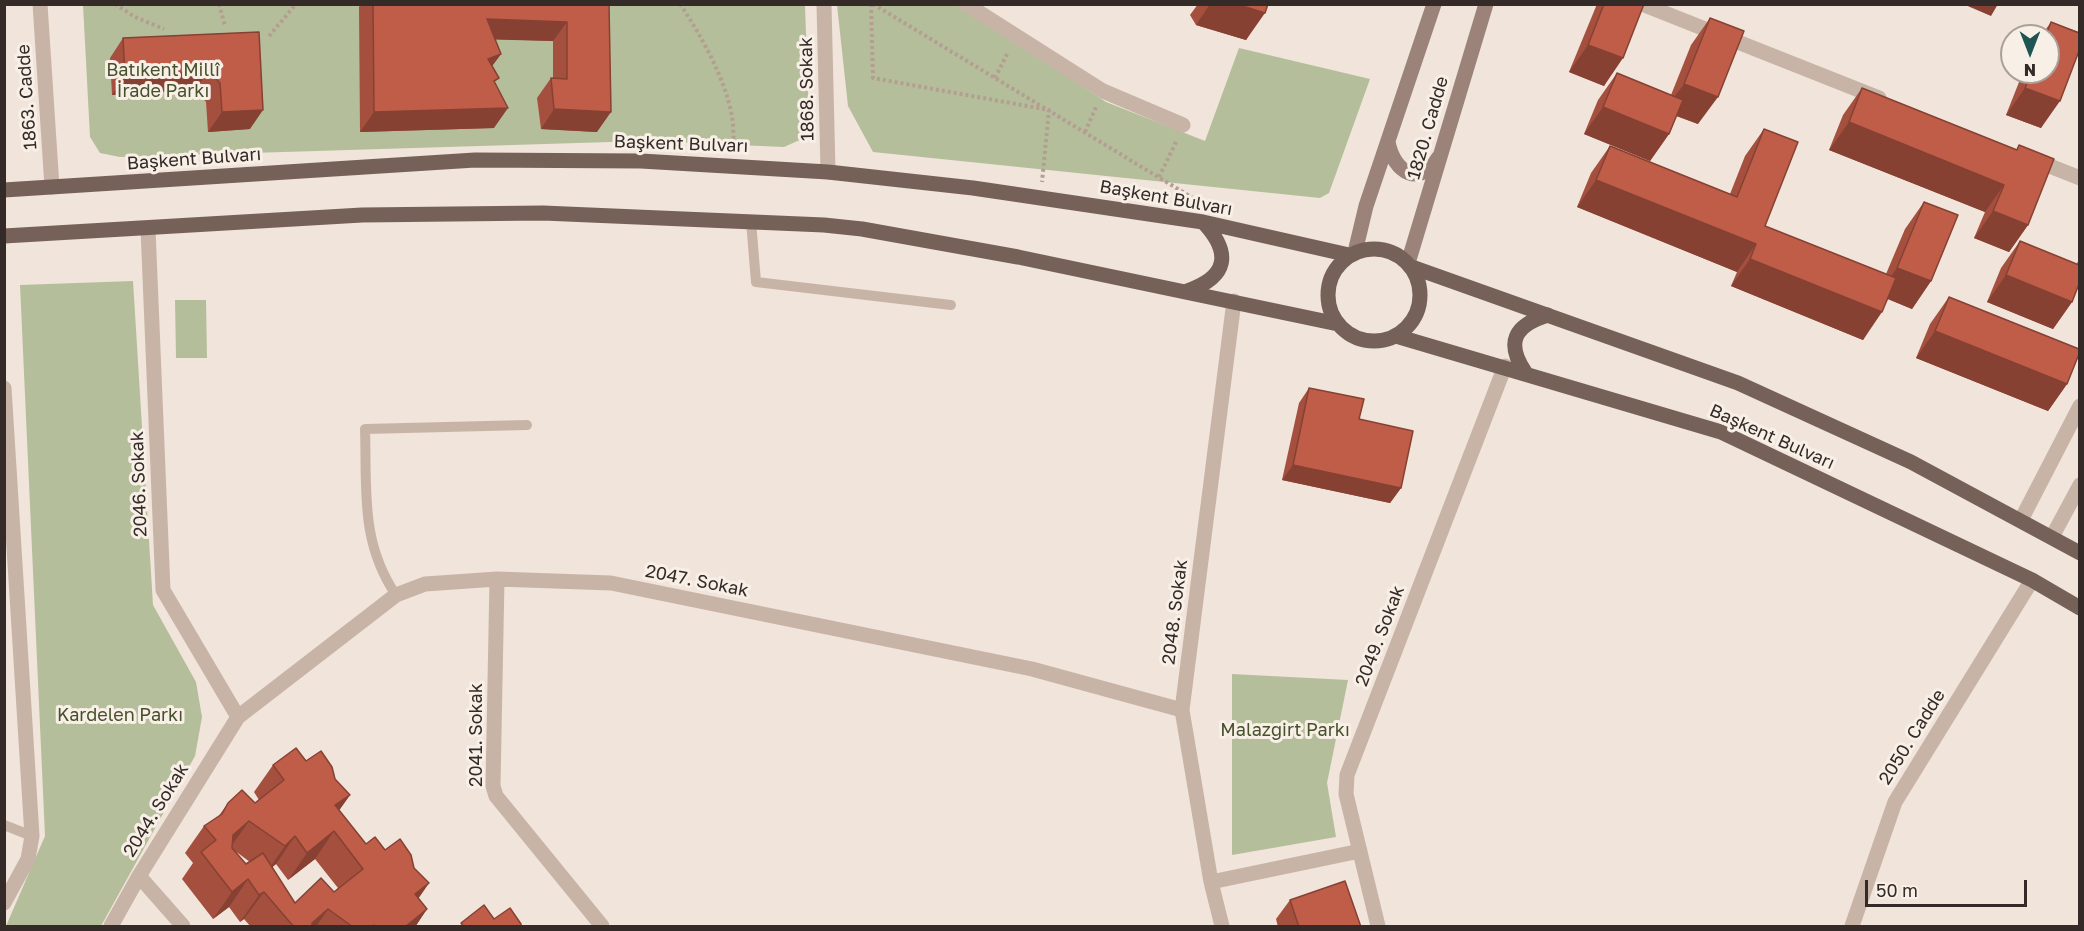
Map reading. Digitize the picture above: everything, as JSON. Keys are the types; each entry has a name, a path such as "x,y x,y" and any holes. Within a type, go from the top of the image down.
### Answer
{"main road":[{"name":"1820. Cadde","path":"1352,254 1434,4"},
{"name":"1820. Cadde","path":"1410,265 1486,4"},
{"path":"1388,142 1396,166 1408,173 1424,172 1433,166 1442,152"},
{"name":"Başkent Bulvarı","path":"4,190 475,160 640,161 828,172 1040,198 1203,222 1352,254"},
{"path":"4,236 374,215 543,213 751,221 862,229 1187,291 1338,324"},
{"path":"1187,291 1215,278 1221,266 1222,253 1217,238 1203,222"},
{"path":"1371,248 1386,250 1401,256 1410,265 1419,281 1419,305 1408,326 1396,336 1381,341 1365,340 1350,334 1338,324 1331,312 1328,298 1329,284 1334,271 1352,254 1371,248"},
{"name":"Başkent Bulvarı","path":"1410,265 1738,383 1911,462 2079,553"},
{"path":"1525,372 1515,351 1516,336 1523,326 1548,315"},
{"name":"Başkent Bulvarı","path":"1396,336 1505,366 1720,432 2032,580 2079,608"}],"street":[{"name":"1863. Cadde","path":"40,4 52,187"},
{"name":"1868. Sokak","path":"824,4 828,172"},
{"path":"966,4 1103,91 1183,125"},
{"path":"1642,4 1893,104"},
{"path":"2014,152 2079,178"},
{"name":"2046. Sokak","path":"148,229 163,590 238,717"},
{"name":"2048. Sokak","path":"1222,927 1211,882 1182,710 1234,301"},
{"name":"2049. Sokak","path":"1378,927 1346,794 1347,775 1505,366"},
{"path":"4,388 33,836 28,859 4,903"},
{"path":"2021,520 2079,406"},
{"path":"2052,537 2079,485"},
{"name":"2047. Sokak","path":"238,717 396,595 426,584 497,579 611,584 1032,669 1182,710"},
{"name":"2041. Sokak","path":"497,579 494,786 496,796 602,927"},
{"name":"2050. Cadde","path":"1852,927 1895,802 2032,580"},
{"name":"2044. Sokak","path":"111,927 139,876 238,717"},
{"path":"1211,882 1360,851"},
{"path":"139,876 183,927"}],"lane":[{"path":"751,221 756,282 951,305"},
{"path":"396,595 379,567 369,529 365,429 527,425"},
{"path":"4,825 33,836"}],"path":[{"path":"115,4 135,17 164,29"},
{"path":"219,4 225,26"},
{"path":"269,36 296,4"},
{"path":"680,4 698,31 732,117 734,166"},
{"path":"872,4 1206,206"},
{"path":"872,4 873,78 1049,110"},
{"path":"995,78 1016,36"},
{"path":"1085,132 1103,91"},
{"path":"1040,198 1049,110"},
{"path":"1159,177 1183,125"}],"green space":[{"name":"Batıkent Millî İrade Parkı","path":"83,5 805,5 809,120 802,139 784,147 643,141 120,157 100,153 90,137"},
{"path":"837,5 961,5 1106,102 1205,141 1239,48 1370,79 1329,193 1320,198 873,152 848,106"},
{"name":"Kardelen Parkı","path":"133,281 153,605 196,682 202,717 195,756 101,926 6,926 45,836 20,285"},
{"path":"175,300 206,300 207,358 176,358"},
{"name":"Malazgirt Parkı","path":"1232,674 1348,680 1327,783 1336,837 1232,855"}],"building":[{"path":"373,4 609,4 611,112 554,109 551,78 567,79 567,22 487,19 501,54 488,59 499,78 494,81 508,108 374,112"},
{"path":"1236,4 1268,4 1265,13"},
{"path":"1604,4 1644,4 1623,58 1588,45"},
{"path":"1710,18 1744,31 1718,97 1684,84"},
{"path":"2060,26 2079,33 2079,51 2060,101 2025,88 2027,84 2060,84"},
{"path":"259,32 263,110 222,112 220,83 209,71 125,75 123,38"},
{"path":"1617,73 1683,100 1669,134 1603,107"},
{"path":"1862,88 2017,150 2019,145 2054,159 2028,225 1993,211 2004,185 1849,122"},
{"path":"1764,129 1798,142 1765,226 1896,278 1882,312 1750,259 1756,244 1596,180 1610,146 1737,197"},
{"path":"1924,202 1958,215 1931,281 1897,268"},
{"path":"2020,241 2079,265 2079,284 2072,302 2006,275"},
{"path":"1949,297 2079,349 2067,384 1935,331"},
{"path":"1309,388 1364,399 1359,419 1413,431 1401,488 1293,465"},
{"path":"296,748 306,761 321,751 332,767 335,779 350,795 335,805 366,844 375,837 385,850 400,839 411,855 414,868 429,883 415,894 427,909 405,927 375,927 374,925 373,927 353,927 328,909 312,923 312,927 294,927 264,892 259,895 248,879 232,892 201,852 216,840 204,826 222,814 228,803 242,790 255,803 284,780 273,765","holes":["249,821 285,846 295,836 307,853 334,831 363,869 334,892 321,878 295,903 263,853 246,864 232,848 233,835"]},
{"path":"1345,881 1361,927 1299,927 1290,900"},
{"path":"484,905 494,919 510,908 521,927 464,927 461,923"}]}
